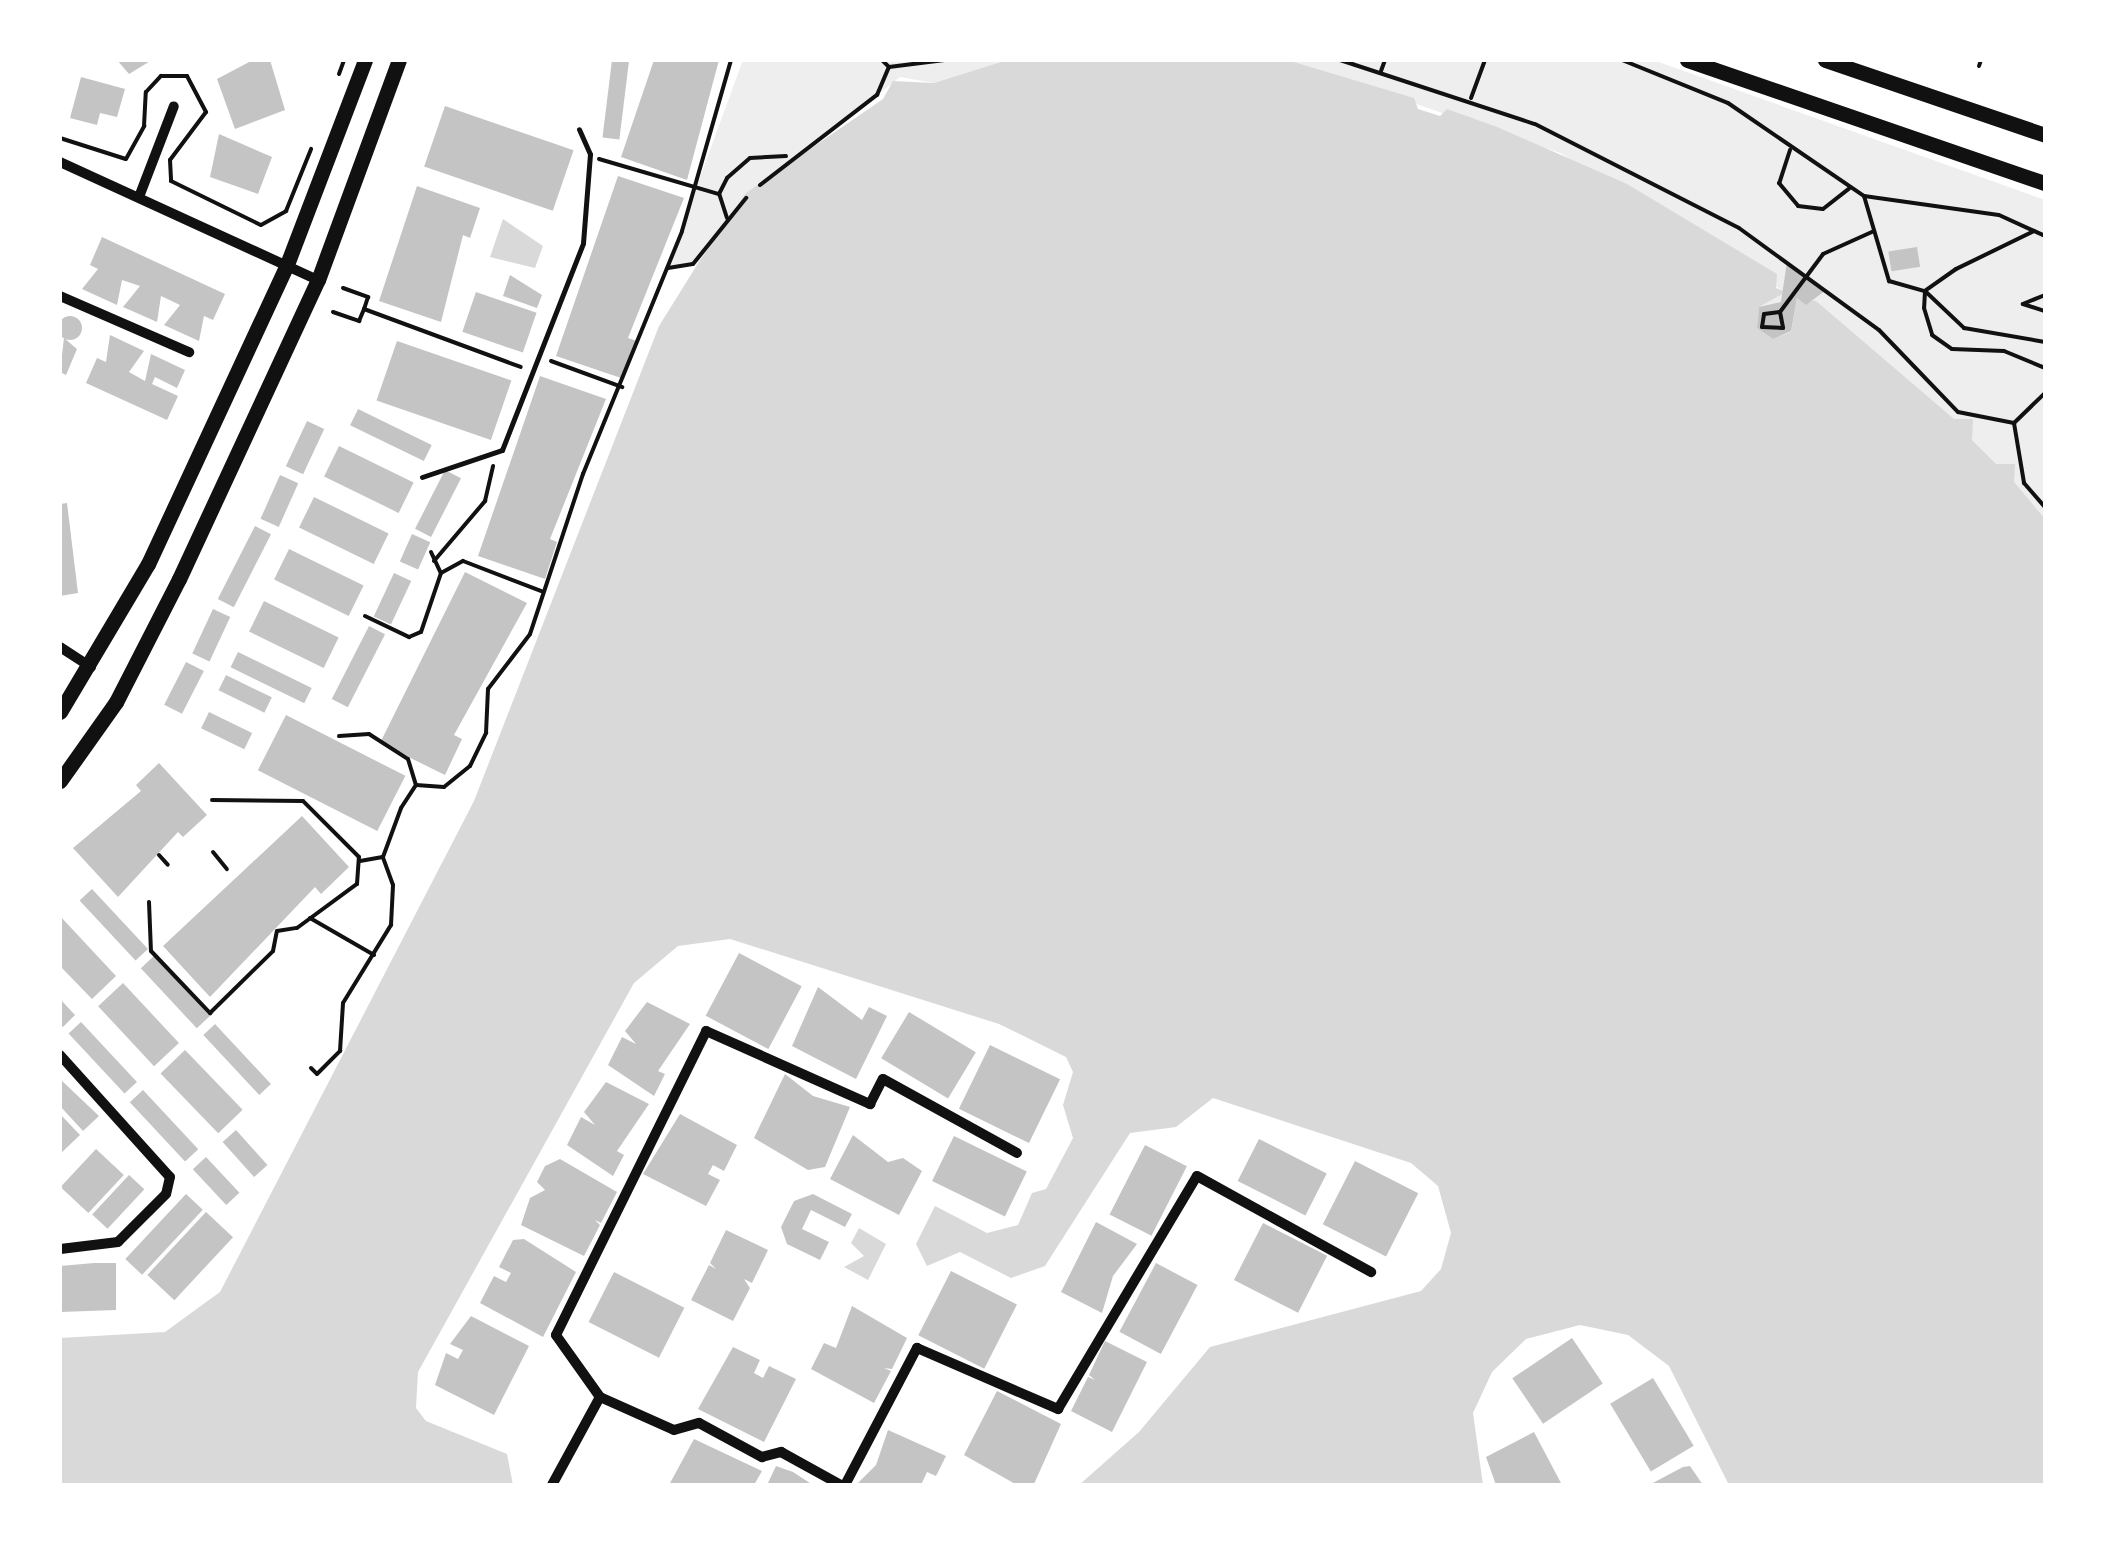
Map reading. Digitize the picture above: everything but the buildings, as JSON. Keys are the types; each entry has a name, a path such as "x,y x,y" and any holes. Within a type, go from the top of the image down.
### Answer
{"main road":[{"path":"60,712 91,667 286,267 366,60"},
{"path":"60,781 134,670 318,280 399,60"},
{"path":"1687,60 2045,184"},
{"path":"1825,60 2045,135"}],"street":[{"path":"139,198 174,106"},
{"path":"60,162 318,280"},
{"path":"60,296 190,352"},
{"path":"60,646 91,667"},
{"path":"1017,1153 883,1079 870,1104 706,1031 556,1335 600,1397 674,1430 700,1423 762,1457 780,1452 843,1485 918,1348 1058,1409 1197,1176 1372,1272"},
{"path":"60,1055 170,1177 166,1194 107,1247 60,1249"},
{"path":"552,1485 600,1397"}],"lane":[{"path":"422,477 502,450 537,350 583,244 590,161 579,130"}],"path":[{"path":"335,86 344,60"},
{"path":"416,785 444,787 470,766 486,733 488,689 530,634 541,591 557,569 583,474 668,268 690,181 731,60"},
{"path":"882,60 890,67 945,60"},
{"path":"1340,60 1472,98 1647,174 1807,276 1879,330 1958,412 2014,422"},
{"path":"1381,71 1385,60"},
{"path":"1472,98 1485,60"},
{"path":"1622,60 1700,87 1864,196 1999,215 2045,236"},
{"path":"760,185 788,156 877,95 890,67"},
{"path":"60,138 126,158 144,126 146,92 161,76 187,76 206,112 170,160 171,181 260,226 286,211 314,140"},
{"path":"1790,150 1779,182 1798,206 1823,209 1849,189"},
{"path":"719,194 750,158 788,156"},
{"path":"590,161 690,181 719,194 728,218"},
{"path":"1864,196 1884,277 1925,291 1964,328 2045,342"},
{"path":"668,268 693,264 746,198"},
{"path":"1925,291 2034,231"},
{"path":"1780,312 1764,314 1762,327 1782,328 1780,312 1807,276 1846,238 1874,232"},
{"path":"332,312 359,321 368,297 344,288"},
{"path":"1925,291 1939,342 2045,368"},
{"path":"2045,295 2023,304 2045,311"},
{"path":"364,309 530,370"},
{"path":"537,350 622,386"},
{"path":"2014,422 2045,393"},
{"path":"2014,422 2024,483 2045,507"},
{"path":"434,561 485,501 492,452"},
{"path":"365,616 409,637 421,632 440,573 431,552"},
{"path":"440,573 463,561 541,591"},
{"path":"311,1068 317,1074 340,1051 343,1004 374,956 395,906 383,857 416,785 408,759 369,734 339,736"},
{"path":"212,800 303,802 360,861"},
{"path":"212,852 227,869"},
{"path":"160,855 168,865"},
{"path":"360,861 383,857"},
{"path":"149,902 151,951 210,1013 273,951 277,931 310,918 357,884 360,861"},
{"path":"310,918 374,956"}],"shaded area":[{"path":"743,60 1007,60 934,83 900,77 761,188 697,265 666,270"},
{"path":"1007,60 1287,60 1414,98 1418,109 1440,116 1447,109 1497,127 1627,184 1777,274 1776,288 1786,292 1759,307 1757,328 1773,339 1791,332 1797,299 1816,301 1954,419 1973,419 1972,440 1996,464 2015,464 2014,482 2045,519 2045,1485 1729,1485 1669,1366 1628,1335 1580,1325 1526,1339 1492,1372 1473,1413 1483,1485 1079,1485 1139,1432 1210,1347 1421,1291 1441,1269 1451,1233 1438,1186 1411,1163 1213,1098 1176,1127 1130,1133 1045,1266 1011,1278 960,1252 927,1266 916,1244 935,1206 987,1233 1018,1225 1032,1193 1046,1189 1073,1138 1063,1105 1073,1072 1066,1057 999,1024 730,939 678,946 634,983 418,1372 416,1408 426,1421 507,1454 513,1485 60,1485 60,1338 165,1332 220,1292 474,801 659,326 697,265 746,193 883,99 893,81 934,83"},
{"path":"1287,60 1653,60 2045,200 2045,519 1954,420 1816,302 1797,299 1792,332 1773,340 1756,328 1758,307 1785,292 1560,153"},
{"path":"503,219 543,246 535,268 490,257"},
{"path":"859,1228 886,1244 868,1280 844,1267 864,1256 851,1243"}]}
